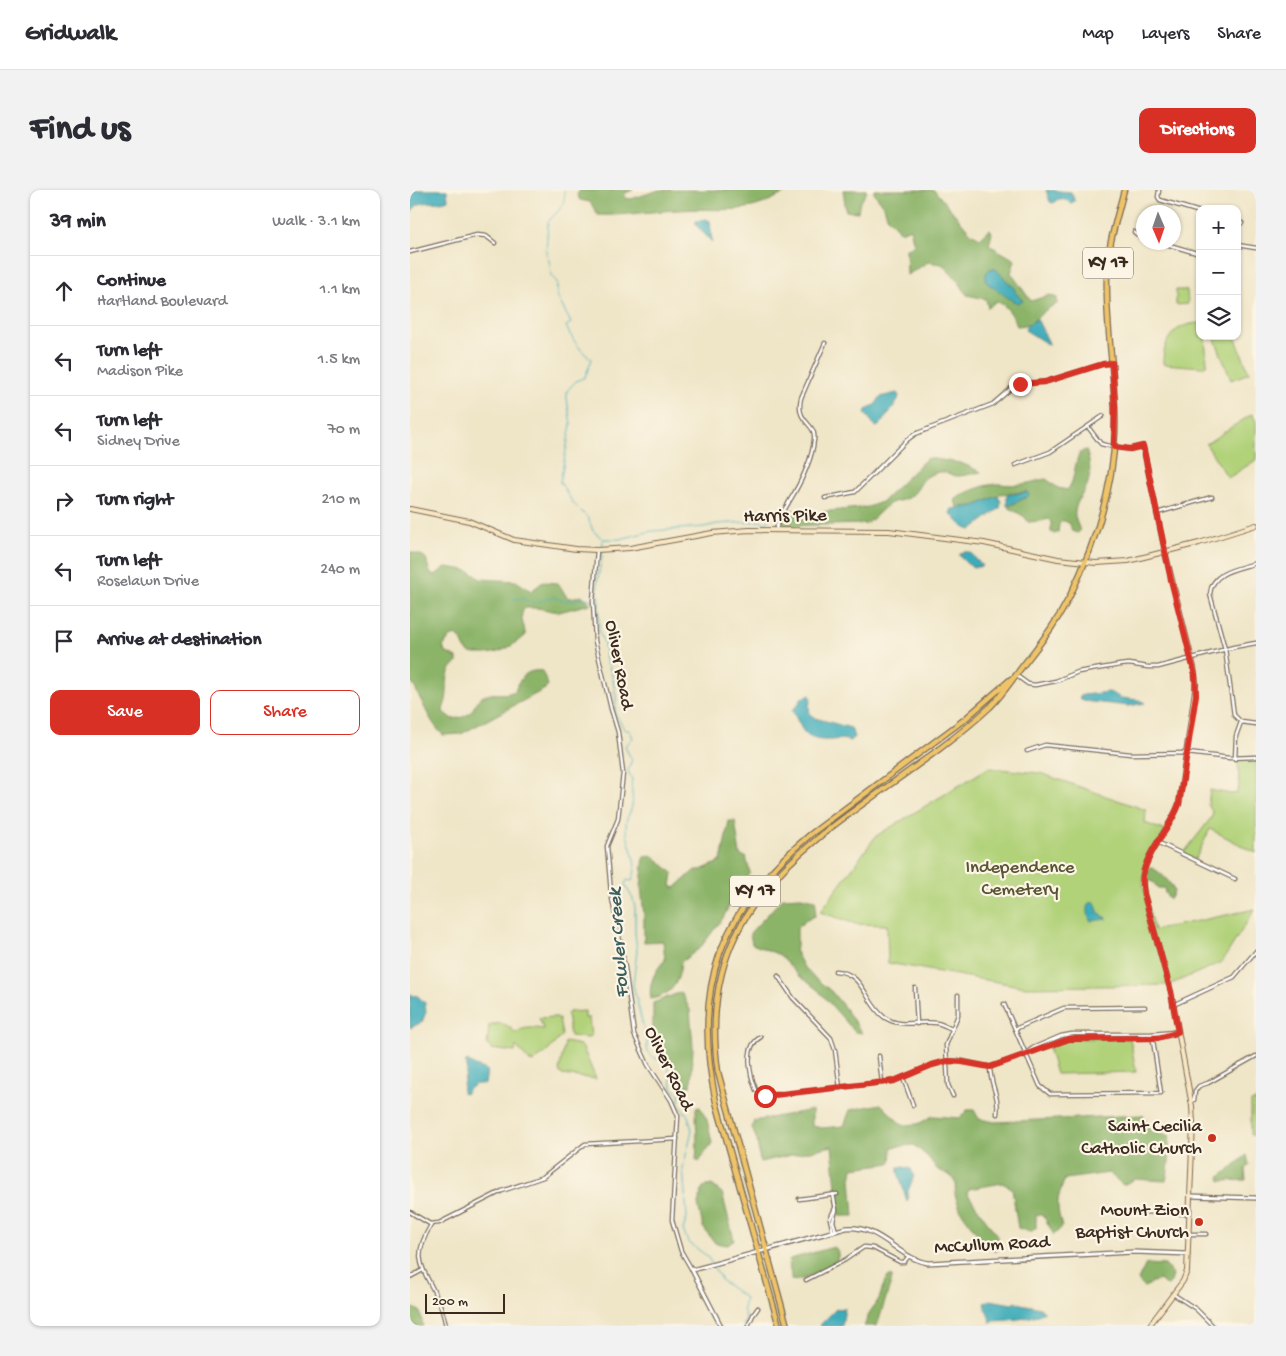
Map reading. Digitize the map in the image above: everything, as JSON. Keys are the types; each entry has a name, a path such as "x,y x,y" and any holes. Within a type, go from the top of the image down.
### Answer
{"main road":[{"name":"KY 17","path":"787,1326 726,1104 715,1050 716,1002 719,982 732,942 762,892 794,858 974,720 1004,693 1044,641 1068,601 1086,563 1102,513 1114,447 1115,407 1107,272 1112,237 1124,190"},
{"name":"Harris Pike","path":"410,509 463,519 519,542 576,549 597,550 637,546 712,533 776,530 903,532 984,543 1086,563 1128,561 1199,543 1256,525"},
{"path":"1149,1326 1186,1275 1192,1123 1191,1100 1176,1032 1173,1004 1142,881 1145,865 1174,818 1179,804 1196,688 1192,658 1178,611 1165,552"},
{"name":"KY 17","path":"779,1326 710,1076 707,1049 708,1004 710,984 720,952 747,902 774,866 790,851 965,719 1016,675"}],"street":[{"path":"1159,190 1158,197 1160,200 1196,211"},
{"path":"410,252 477,235 486,236 495,243"},
{"path":"1241,246 1256,248"},
{"path":"1181,248 1196,253"},
{"path":"776,530 779,517 794,494 813,447 814,433 800,413 799,407 801,398 825,343"},
{"path":"825,498 855,492 910,437 993,404 1013,385 1045,382 1112,363"},
{"path":"1015,465 1050,452 1103,416"},
{"path":"1088,427 1101,444 1124,448 1143,446 1165,552"},
{"path":"1157,513 1212,497"},
{"name":"Oliver Road","path":"597,550 593,601 595,641 618,732 623,766 623,783 618,819 607,846 611,893 625,968 634,1034 648,1065 676,1108 679,1121 672,1220 678,1246 721,1326"},
{"path":"1256,563 1222,574 1214,580 1210,594 1225,649 1233,711 1236,718 1241,722 1256,724"},
{"path":"1016,675 1028,684 1044,684 1078,672 1128,664 1152,668 1256,643"},
{"path":"1235,759 1236,736 1241,722"},
{"path":"1027,751 1046,745 1131,754 1187,753 1235,759 1256,757"},
{"path":"1159,843 1235,879"},
{"path":"1173,1004 1234,977 1256,951"},
{"path":"835,971 847,974 858,981 877,1010 884,1017 898,1023 937,1023 952,1029"},
{"path":"778,976 792,998 831,1038 835,1048 840,1088"},
{"path":"916,988 917,1024"},
{"path":"953,1096 948,1085 946,1045 958,1015 958,995"},
{"path":"1004,1004 1040,1086 1050,1094 1159,1093 1161,1091 1152,1036"},
{"path":"1015,1029 1064,1008 1145,1007"},
{"path":"761,1037 754,1042 750,1051 751,1074 755,1088 760,1094 772,1096 882,1083 902,1078 932,1065 947,1061 990,1067 1066,1035 1152,1036 1172,1035 1176,1032"},
{"path":"879,1056 882,1083"},
{"path":"1191,1100 1194,1100 1195,1091 1199,1086 1208,1083 1256,1056"},
{"path":"990,1067 991,1080 998,1100 997,1114"},
{"path":"902,1078 913,1105"},
{"path":"446,1326 440,1302 423,1270 420,1256 420,1245 431,1225 444,1221 508,1189 540,1179 585,1144 677,1139"},
{"path":"832,1194 836,1210 833,1221 834,1231"},
{"path":"799,1199 837,1194"},
{"path":"1190,1196 1256,1198"},
{"path":"410,1212 431,1225"},
{"path":"1146,1212 1189,1214"},
{"name":"McCullum Road","path":"692,1270 849,1228 868,1230 908,1256 919,1261 934,1264 1134,1252 1188,1254"},
{"path":"1189,1234 1206,1234"},
{"path":"806,1280 845,1260 864,1247 873,1248 900,1262 904,1262 908,1256"},
{"path":"410,1277 423,1270"},
{"path":"1173,1294 1196,1309 1213,1326"},
{"path":"748,1326 758,1308"}],"green space":[{"path":"580,190 633,190 625,193 625,198 631,199 659,190 792,190 752,207 725,210 598,215 590,202 580,200 577,195"},
{"path":"843,190 867,190 858,212 846,211"},
{"path":"874,190 934,190 971,233 980,238 990,229 992,233 989,245 1015,260 1011,273 1031,301 1050,295 1057,298 1057,304 1046,310 1034,321 1017,326 1004,305 996,301 988,308 986,299 967,295 959,282 942,264 928,262 907,275 906,249 914,245 910,228 901,232 888,219 884,206 874,193"},
{"path":"1176,290 1187,290 1188,304 1176,305"},
{"path":"1196,323 1196,340 1205,340 1207,364 1203,367 1163,364 1165,347 1172,334 1183,326"},
{"path":"1215,340 1237,340 1249,373 1231,380"},
{"path":"1252,414 1256,421 1256,460 1228,478 1206,444"},
{"path":"1086,450 1090,467 1089,477 1086,488 1075,508 1075,517 1080,531 1077,533 1072,531 1070,524 1062,521 1059,524 1058,532 1055,534 1051,532 1051,522 1048,519 1028,522 1025,517 1008,507 1027,497 1027,492 999,494 974,506 957,507 955,500 959,497 976,489 995,484 1026,484 1046,479 1058,488 1067,490 1073,479 1079,456"},
{"path":"927,458 961,463 981,472 958,476 939,472 927,476 911,496 889,504 866,524 785,526 783,523 787,511 796,510 800,518 814,520 822,512 868,507 882,502"},
{"path":"410,552 425,557 431,574 435,575 446,567 460,569 473,573 480,579 516,581 531,591 543,582 558,583 568,598 583,596 590,603 559,612 525,608 522,618 525,636 498,652 486,654 470,653 456,635 450,637 443,647 445,652 457,658 457,663 448,675 447,695 443,710 452,719 468,714 478,700 484,696 489,694 506,694 515,691 524,675 532,671 542,671 548,685 545,689 461,734 443,735 429,716 410,679"},
{"path":"1256,757 1256,853 1210,829 1195,860 1183,854 1211,818 1213,813 1208,805 1210,790 1231,794 1237,793 1239,786 1238,758"},
{"name":"Independence Cemetery","path":"988,768 1040,773 1146,810 1145,823 1166,831 1145,865 1143,886 1154,930 1255,909 1222,962 1169,985 1026,987 888,963 887,925 856,924 820,912 876,836"},
{"path":"729,821 735,821 740,855 746,857 750,873 737,889 723,918 700,948 681,962 679,976 674,986 665,994 651,999 650,993 653,978 665,960 663,941 644,942 641,887 644,856 653,856 673,873 671,886 675,888 695,870 701,870 721,861"},
{"path":"1149,867 1164,876 1170,884 1174,891 1171,898 1165,893 1164,888 1158,888 1153,882 1145,879"},
{"path":"801,897 815,900 815,916 797,928 797,945 795,950 803,966 831,991 862,1033 855,1032 818,990 798,975 780,955 752,944 750,933 783,898"},
{"path":"681,992 690,1010 693,1047 691,1086 685,1086 670,1061 653,1039 653,1003"},
{"path":"585,1011 585,1018 589,1018 591,1036 589,1038 570,1036 567,1014 569,1012"},
{"path":"556,1017 559,1019 562,1035 548,1051 533,1062 529,1061 516,1046 515,1052 491,1049 487,1045 489,1025 504,1024 515,1033 525,1028 544,1029 539,1018"},
{"path":"1145,1035 1146,1037 1068,1039 1059,1041 1058,1039 1073,1036"},
{"path":"1130,1038 1136,1072 1056,1074 1048,1047 1069,1039"},
{"path":"565,1042 580,1045 583,1048 596,1079 562,1075 559,1071"},
{"path":"1256,1100 1256,1135 1251,1135 1251,1102"},
{"path":"881,1104 902,1125 918,1124 933,1116 960,1118 967,1110 974,1110 979,1119 995,1122 1143,1115 1151,1132 1168,1135 1169,1158 1166,1181 1135,1179 1123,1185 1109,1173 1065,1179 1058,1203 1062,1227 1054,1235 1043,1215 1036,1215 1036,1228 1030,1232 1018,1228 1012,1188 1002,1183 969,1189 967,1193 998,1237 1000,1245 996,1251 986,1246 961,1211 955,1195 956,1184 951,1176 937,1169 928,1157 914,1145 892,1147 891,1163 853,1168 851,1179 854,1216 839,1216 832,1146 760,1162 757,1140 752,1128 754,1121 812,1110 812,1126 822,1128 844,1126 850,1110"},
{"path":"700,1107 707,1120 712,1143 699,1162 696,1160 696,1108"},
{"path":"1247,1155 1249,1165 1245,1169 1246,1180 1221,1181 1220,1177"},
{"path":"712,1185 722,1193 734,1240 728,1245 715,1243 703,1227 698,1204 703,1187"},
{"path":"834,1247 838,1254 836,1262 800,1280 791,1280 790,1259"},
{"path":"1146,1264 1165,1265 1173,1275 1171,1282 1165,1285 1158,1280 1143,1287 1138,1280"},
{"path":"889,1276 892,1279 877,1326 864,1326 870,1312 879,1299 885,1281"},
{"path":"410,1307 420,1311 423,1326 410,1326"}],"water":[{"path":"410,190 447,190 448,200 422,203 413,209 410,215"},
{"path":"1046,190 1071,192 1075,201 1071,203 1064,199 1058,199 1054,203 1050,202"},
{"path":"706,219 710,221 712,242 696,225 696,221"},
{"path":"994,268 1014,287 1015,292 1023,301 1018,303 1013,301 986,282 986,273"},
{"path":"1037,319 1049,345 1025,330 1026,326"},
{"path":"897,393 899,396 897,402 880,425 876,427 865,413 866,410 876,404 880,397"},
{"path":"1027,492 1029,495 1027,497 1007,506 1007,495"},
{"path":"998,496 1001,502 1000,508 971,530 963,527 950,513 952,509 974,506"},
{"path":"963,552 970,552 982,566 975,567 969,565 959,555"},
{"path":"1109,692 1121,698 1139,700 1145,703 1129,706 1083,701 1079,697"},
{"path":"810,695 810,714 815,718 851,728 854,737 851,741 815,739 806,734 792,710 798,705 801,698"},
{"path":"1095,902 1099,913 1107,919 1090,921 1089,903"},
{"path":"410,995 418,996 425,1003 426,1012 422,1022 410,1028"},
{"path":"467,1061 487,1070 485,1084 473,1086 465,1094 462,1093 462,1089 467,1069 465,1063"},
{"path":"898,1168 911,1169 914,1176 908,1191 907,1201 898,1172"},
{"path":"990,1300 1012,1304 1016,1302 1038,1307 1045,1311 1035,1316 994,1321 991,1323 984,1303"},
{"path":"845,1308 842,1326 819,1326 836,1309"}],"waterway":[{"name":"Fowler Creek","path":"564,190 563,204 548,222 546,252 551,276 557,282 557,296 571,323 566,326 570,335 584,353 592,359 585,377 576,381 567,391 571,424 560,482 573,503 588,518 593,531 603,539 597,584 599,632 604,643 606,658 612,675 616,698 615,713 624,729 630,731 633,738 625,746 632,759 628,771 632,779 632,803 626,824 635,866 632,881 627,880 625,885 633,899 635,908 637,950 633,985 648,1052 652,1057 668,1067 672,1089 680,1094 678,1104 688,1116 692,1130 683,1168 687,1217 683,1230 688,1242 707,1256 722,1281 745,1298 743,1309 746,1318 743,1326"},
{"path":"604,539 620,539 652,531 704,527 717,524 762,521 765,523 772,517 795,520"},
{"path":"512,599 524,599 534,603 554,597 570,601 585,598 598,602"}],"place":[{"name":"Saint Cecilia Catholic Church","path":"1212,1138"},
{"name":"Mount Zion Baptist Church","path":"1199,1222"}],"route":[{"path":"765,1096 894,1081 932,1065 947,1061 990,1067 1069,1039 1158,1038 1178,1032 1171,992 1144,894 1142,878 1145,865 1174,818 1179,804 1196,695 1196,683 1171,580 1143,446 1130,449 1114,447 1115,407 1112,363 1045,382 1020,384"}]}
